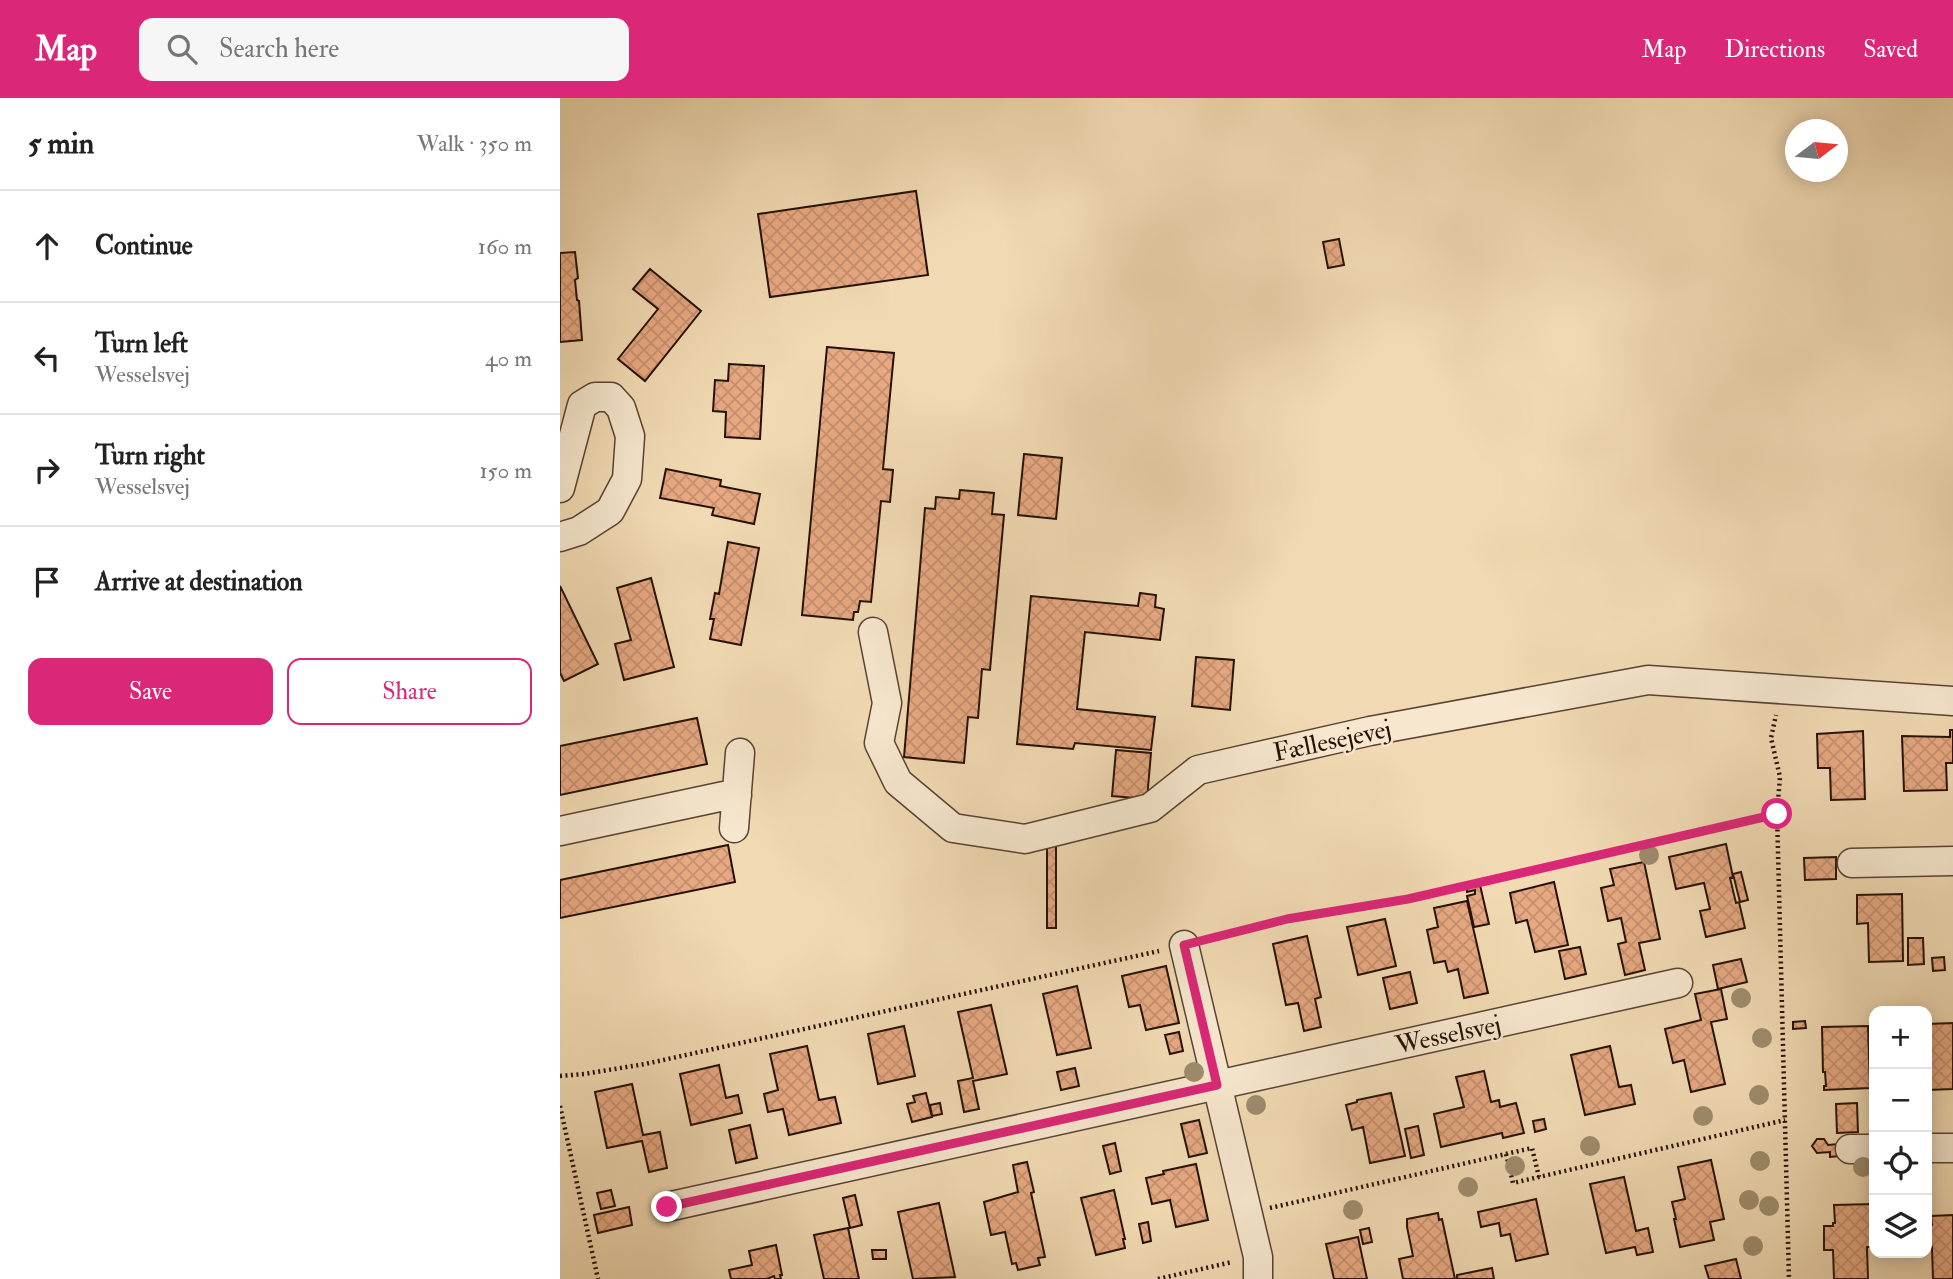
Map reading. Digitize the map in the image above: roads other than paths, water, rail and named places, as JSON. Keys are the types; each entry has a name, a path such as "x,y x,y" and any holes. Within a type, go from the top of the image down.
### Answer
{"street":[{"path":"560,488 582,405 595,397 611,397 621,408 630,436 627,479 610,511 579,531 560,537"},
{"name":"Fællesejevej","path":"873,632 887,703 879,743 898,782 953,828 1025,839 1150,808 1198,770 1370,731 1648,680 1953,701"},
{"path":"734,828 740,753"},
{"path":"560,831 737,795"},
{"path":"1852,863 1953,861"},
{"path":"1184,945 1258,1268"},
{"name":"Wesselsvej","path":"667,1207 1678,984"},
{"path":"1932,1148 1953,1148"}]}
